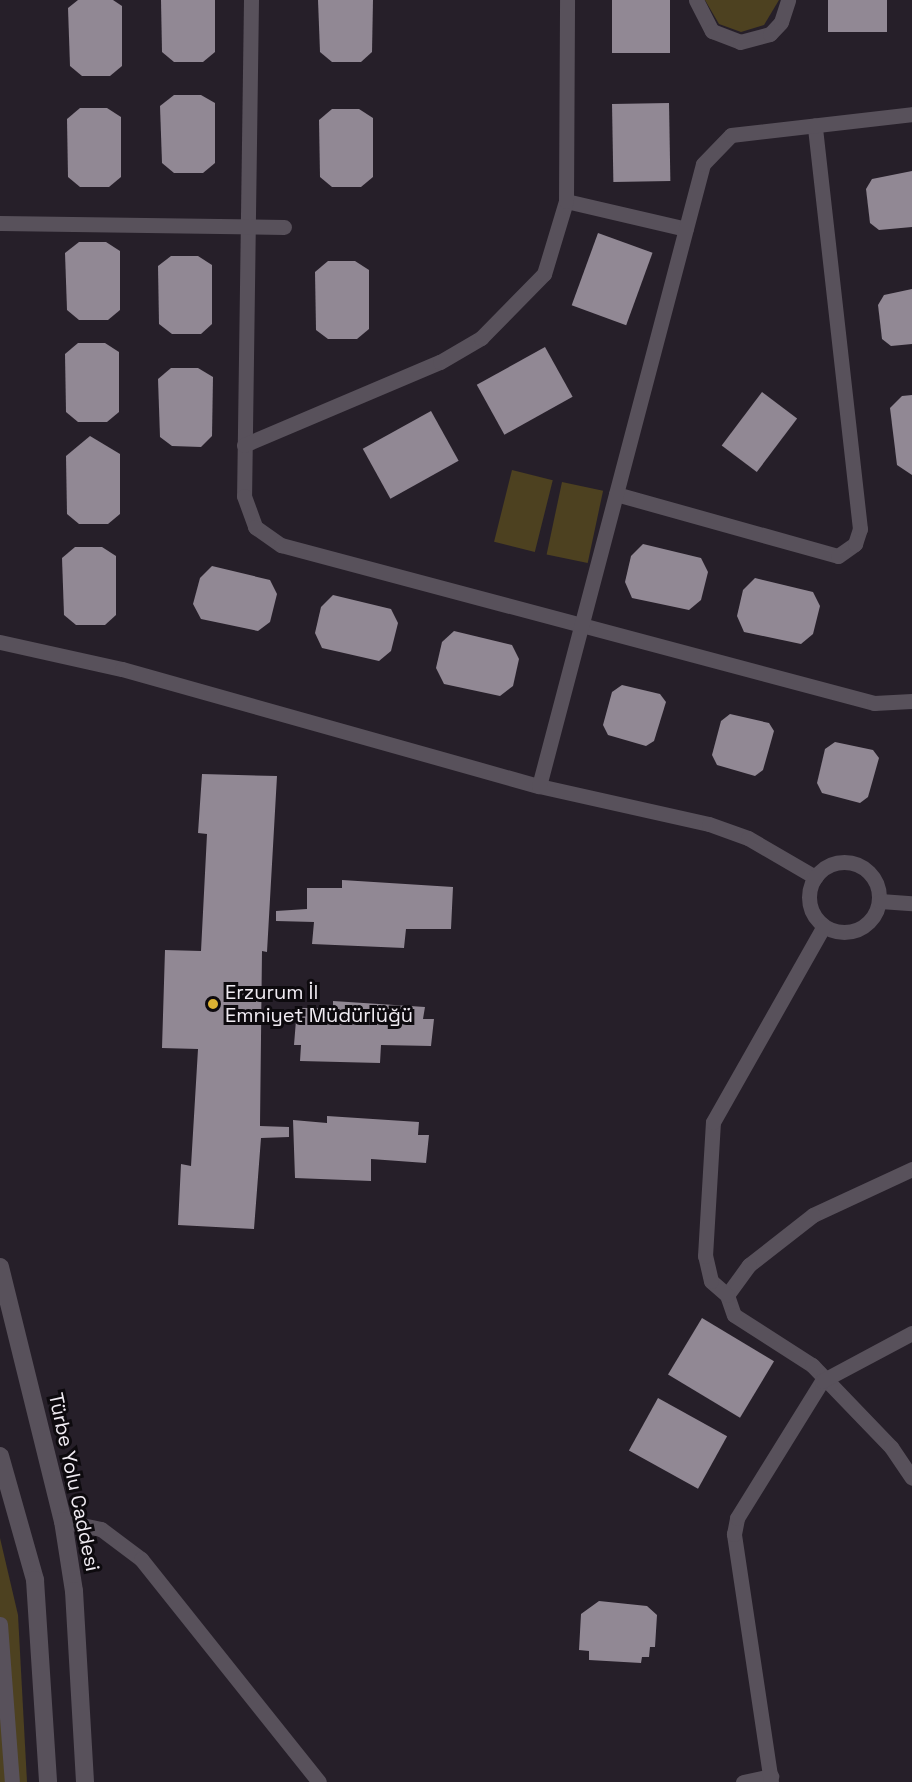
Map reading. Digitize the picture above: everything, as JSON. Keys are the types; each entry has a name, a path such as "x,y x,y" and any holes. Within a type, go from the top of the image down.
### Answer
{"street":[{"path":"251,0 244,496 255,527 281,545 874,703 912,701"},
{"path":"244,445 431,366 481,338 544,274 566,201 567,0"},
{"path":"696,0 712,32 740,42 770,34 781,22 788,0"},
{"path":"539,786 686,229 713,149 731,135 912,114"},
{"path":"616,494 838,556 855,544 860,529 815,125"},
{"path":"566,201 686,229"},
{"path":"0,223 284,227"},
{"path":"0,642 122,669 539,786 709,824 748,838 815,877"},
{"path":"833,863 856,864 874,878 880,901 862,928 843,933 824,927 808,899 815,877 833,863"},
{"path":"880,901 912,903"},
{"path":"824,927 713,1122 705,1256 711,1281 727,1295 734,1315 812,1365 822,1381 891,1447 912,1478"},
{"path":"727,1295 749,1265 813,1215 912,1169"},
{"name":"Türbe Yolu Caddesi","path":"0,1267 63,1521 74,1591 85,1782"},
{"path":"743,1782 771,1779 734,1534 738,1518 822,1381 912,1333"},
{"path":"0,1456 35,1580 48,1782"},
{"path":"63,1521 101,1529 141,1559 319,1782"},
{"path":"0,1624 12,1782"}],"shaded area":[{"path":"705,0 779,0 764,25 741,32 719,24"},
{"path":"512,470 553,480 535,552 494,542"},
{"path":"562,482 603,491 588,563 547,554"},
{"path":"0,1538 18,1615 27,1782 0,1782"}],"building":[{"path":"78,0 113,0 122,6 122,66 110,76 82,76 70,66 68,8"},
{"path":"161,0 215,0 215,52 203,62 174,62 162,52"},
{"path":"318,0 373,0 372,52 361,62 332,62 320,52"},
{"path":"612,0 670,0 670,53 612,53"},
{"path":"828,0 887,0 887,32 828,32"},
{"path":"174,95 201,95 215,103 215,163 203,173 174,173 162,163 160,106"},
{"path":"669,103 670,181 613,182 612,104"},
{"path":"80,108 107,108 121,117 121,177 109,187 80,187 68,177 67,119"},
{"path":"332,109 359,109 373,118 373,177 361,187 332,187 320,177 319,120"},
{"path":"912,171 912,227 879,230 870,223 866,189 872,179"},
{"path":"598,233 653,253 626,325 572,305"},
{"path":"79,242 106,242 120,251 120,310 108,320 79,320 67,310 65,253"},
{"path":"171,256 198,256 212,265 212,324 201,334 172,334 159,324 158,266"},
{"path":"328,261 355,261 369,270 369,329 357,339 328,339 316,330 315,272"},
{"path":"912,289 912,344 891,346 882,339 878,305 884,295"},
{"path":"78,343 105,343 119,352 119,412 107,422 78,422 66,412 65,354"},
{"path":"545,347 573,397 504,435 477,385"},
{"path":"171,368 198,368 213,377 212,436 201,447 172,446 160,437 158,379"},
{"path":"762,392 797,418 757,472 722,446"},
{"path":"912,395 912,475 897,465 890,408 902,396"},
{"path":"431,411 459,461 390,499 363,449"},
{"path":"90,436 120,454 120,514 108,524 79,524 67,514 66,456"},
{"path":"643,544 701,558 708,572 701,600 689,610 632,598 625,582 631,556"},
{"path":"75,547 102,547 116,556 116,615 105,625 76,625 64,615 62,558"},
{"path":"212,566 270,580 277,594 270,622 258,631 201,619 193,604 200,578"},
{"path":"755,578 813,592 820,606 813,634 801,644 744,632 737,616 743,590"},
{"path":"333,595 391,609 398,623 391,651 379,661 322,648 315,633 321,607"},
{"path":"454,631 512,645 519,659 513,686 500,696 444,684 436,668 442,642"},
{"path":"622,685 660,694 666,702 654,741 646,746 608,735 603,725 612,692"},
{"path":"730,714 769,723 774,731 763,770 755,776 717,765 712,755 721,721"},
{"path":"835,742 873,750 879,758 868,797 860,803 822,793 817,783 825,749"},
{"name":"Erzurum İl Emniyet Müdürlüğü","path":"202,774 277,776 267,952 262,951 260,1126 289,1127 289,1137 261,1138 254,1229 178,1225 181,1164 191,1166 198,1049 162,1048 165,950 201,951 207,834 198,833"},
{"path":"342,880 453,887 451,929 406,929 404,948 312,944 314,922 276,921 276,911 307,909 307,888 342,888"},
{"path":"333,1001 425,1007 423,1019 434,1019 431,1046 381,1045 380,1063 300,1061 301,1045 294,1045 297,1008 333,1008"},
{"path":"327,1116 419,1122 418,1135 429,1135 426,1163 371,1159 371,1181 295,1178 293,1120 327,1123"},
{"path":"702,1318 774,1361 740,1418 668,1375"},
{"path":"658,1398 727,1436 698,1489 629,1450"},
{"path":"599,1601 647,1606 657,1615 655,1647 650,1647 649,1657 642,1657 641,1663 589,1660 589,1651 579,1650 581,1614"}],"place":[{"name":"Erzurum İl Emniyet Müdürlüğü","path":"213,1004"}]}
